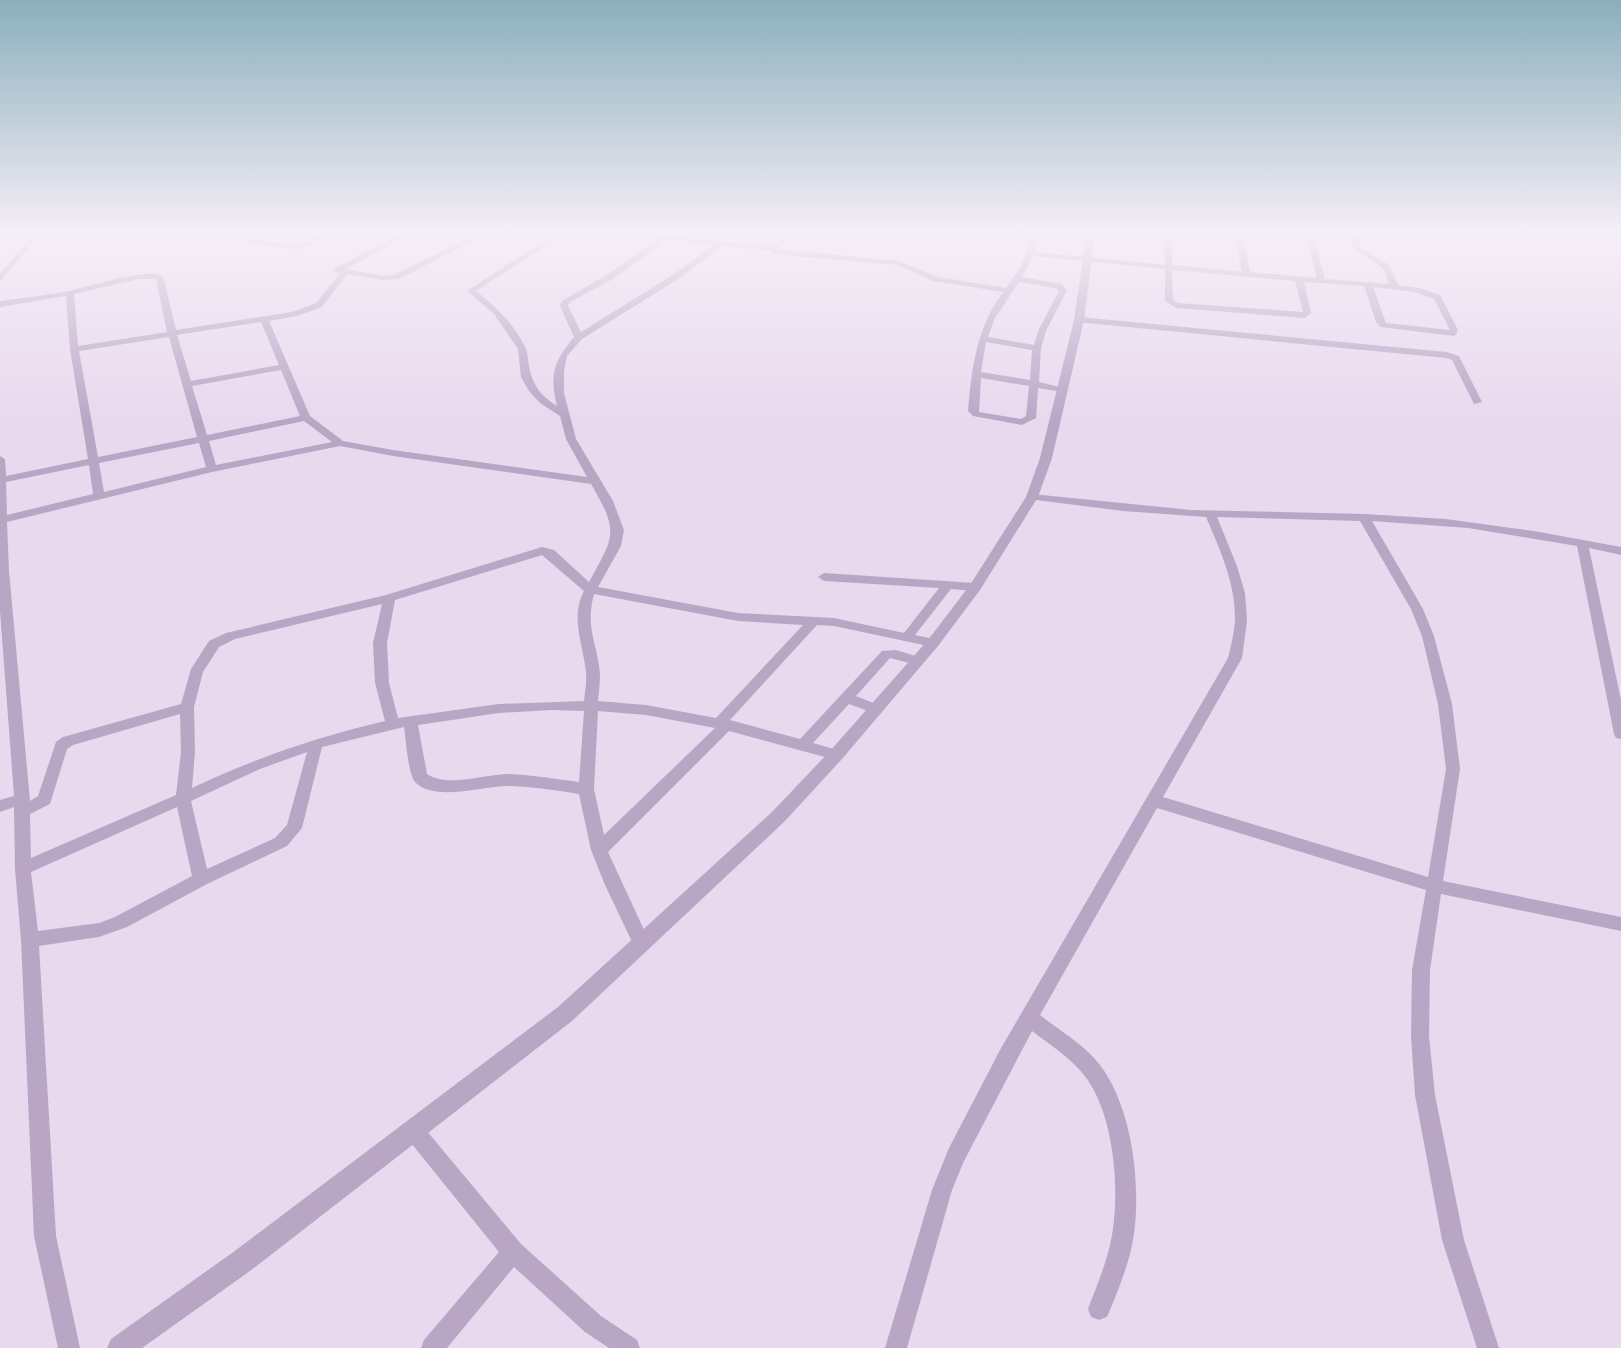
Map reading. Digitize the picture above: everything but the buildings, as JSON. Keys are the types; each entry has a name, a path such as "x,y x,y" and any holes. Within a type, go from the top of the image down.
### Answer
{"street":[{"path":"0,304 52,296"},
{"path":"70,296 74,349 99,495"},
{"path":"164,296 172,333 212,469"},
{"path":"74,349 294,314 318,305 325,296"},
{"path":"477,296 496,312 522,349 526,377 532,389 543,401 564,414"},
{"path":"575,296 566,301 564,306 579,337"},
{"path":"642,945 599,850 586,789 593,673 584,631 584,611 591,590 615,546 618,530 614,514 571,439 559,393 559,371 563,356 579,337 645,296"},
{"path":"1006,296 996,307 982,339 973,411 980,415 1029,421 1035,384 1037,348 1042,331 1060,296"},
{"path":"120,1348 241,1262 565,1014 778,817 836,755 933,643 975,587 1032,497 1046,458 1083,296"},
{"path":"1169,296 1169,301 1172,303 1300,316 1307,313 1303,296"},
{"path":"1372,296 1380,322 1384,325 1453,333 1454,330 1437,297 1434,296"},
{"path":"264,319 306,417 340,443"},
{"path":"1079,320 1447,355 1456,358 1477,402"},
{"path":"982,339 1037,348"},
{"path":"187,384 285,366"},
{"path":"976,374 1063,389"},
{"path":"1,480 306,417"},
{"path":"1,508 99,495 340,443 393,453 596,481"},
{"path":"0,459 3,571 22,805 23,869 30,940 45,1236 69,1348"},
{"path":"1032,497 1117,507 1210,514 1446,522 1621,551"},
{"path":"896,1348 942,1190 956,1155 1030,1018 1235,658 1241,622 1239,591 1230,558 1210,514"},
{"path":"1364,518 1417,609 1428,636 1445,704 1453,769 1424,951 1419,1002 1425,1095 1453,1240 1488,1348"},
{"path":"1582,543 1621,734"},
{"path":"201,879 183,798 188,753 187,707 195,672 214,644 231,636 389,598 542,551 550,554 591,590 738,617 848,624 933,643"},
{"path":"824,577 975,587"},
{"path":"907,637 948,585"},
{"path":"389,598 380,643 382,684 393,725"},
{"path":"599,850 724,723 813,622"},
{"path":"802,745 887,654 896,654 917,661"},
{"path":"847,698 876,709"},
{"path":"23,869 256,765 316,744 393,725 479,711 537,706 592,706 645,710 724,723 836,755"},
{"path":"0,806 22,805 45,800 61,746 68,741 187,707"},
{"path":"410,722 420,777 431,785 450,786 506,780 531,781 586,789"},
{"path":"30,940 99,930 110,926 201,879 281,842 294,828 316,744"},
{"path":"1155,801 1436,886 1621,924"},
{"path":"1030,1018 1092,1071 1104,1087 1115,1118 1125,1201 1123,1234 1113,1273 1099,1309"},
{"path":"414,1131 513,1252 593,1324 629,1348"},
{"path":"432,1348 513,1252"}]}
